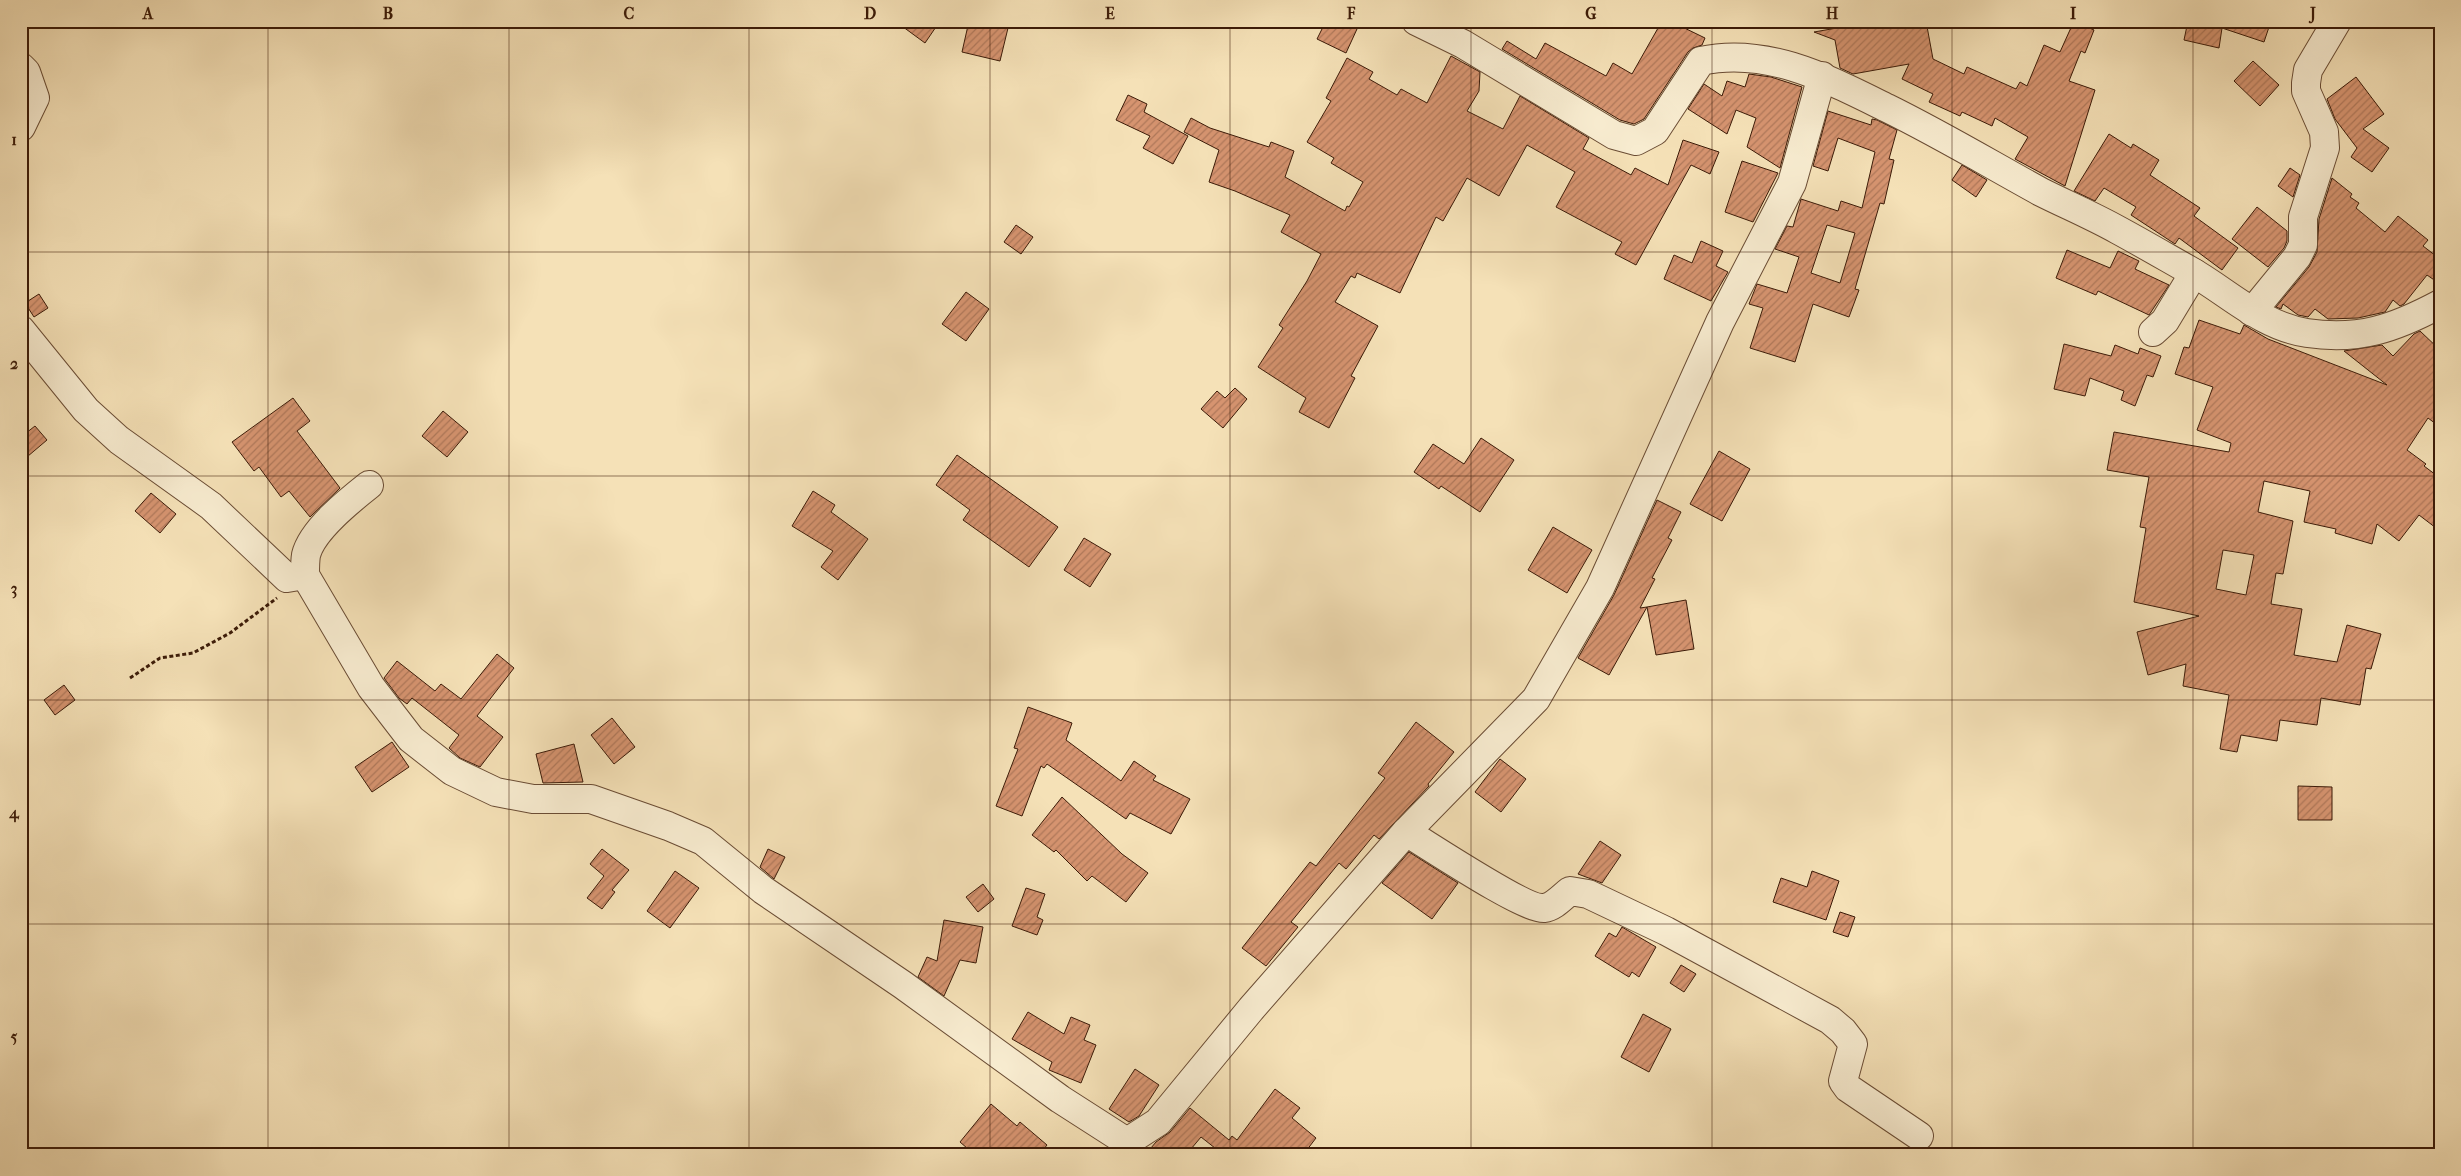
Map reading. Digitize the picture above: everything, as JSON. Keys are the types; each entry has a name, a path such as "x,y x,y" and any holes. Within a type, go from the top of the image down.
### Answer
{"street":[{"path":"1416,21 1463,44 1614,135 1636,141 1655,131 1701,61 1720,56 1755,58 1822,76 1948,138 2043,192 2118,230 2194,273 2252,312 2305,333 2340,336 2368,334 2399,324 2440,304"},
{"path":"2252,312 2297,257 2304,243 2303,218 2325,148 2324,132 2306,91 2306,83 2308,70 2336,21"},
{"path":"21,67 26,72 35,98 21,127"},
{"path":"369,485 346,503 320,531 306,554 305,575 371,687 411,738 452,770 496,792 533,800 591,799 668,826 703,842 763,890 903,985 1127,1148 1158,1122 1251,1009 1406,832 1536,699 1600,588 1720,322 1792,183 1822,76"},
{"path":"2153,332 2165,321 2194,273"},
{"path":"21,330 86,410 119,440 211,506 286,578 305,575"},
{"path":"1406,832 1460,867 1529,904 1544,908 1552,905 1570,891 1588,894 1666,931 1830,1020 1843,1031 1853,1044 1843,1081 1848,1088 1919,1136"}],"path":[{"path":"130,678 160,658 193,653 230,633 305,575"}],"building":[{"path":"895,21 940,21 925,43"},
{"path":"969,21 982,21 1008,28 1000,61 962,52"},
{"path":"1326,21 1340,21 1357,29 1346,53 1317,39"},
{"path":"1662,21 1670,21 1705,38 1702,45 1688,52 1644,119 1634,124 1620,120 1502,49 1507,41 1536,59 1545,43 1606,76 1613,63 1632,74"},
{"path":"1877,21 1926,21 1933,59 1964,74 1967,67 2016,89 2020,82 2027,86 2044,45 2060,52 2074,21 2094,30 2085,53 2081,51 2069,81 2095,90 2065,186 2015,159 2028,137 1995,118 1992,126 1962,112 1960,116 1929,102 1933,94 1902,79 1909,64 1853,74 1840,68 1835,40 1814,32"},
{"path":"2188,21 2271,21 2264,42 2222,28 2219,48 2184,40"},
{"path":"1451,56 1480,72 1479,91 1467,111 1503,129 1520,96 1589,138 1583,149 1631,175 1635,168 1668,185 1683,140 1719,152 1710,174 1691,165 1636,265 1615,254 1622,242 1556,207 1575,172 1527,145 1499,196 1467,178 1443,221 1436,217 1400,293 1357,273 1355,278 1351,276 1335,302 1378,326 1351,376 1355,378 1329,428 1299,412 1306,398 1258,367 1283,328 1279,325 1307,281 1321,254 1281,232 1290,215 1209,182 1219,150 1184,132 1191,118 1210,128 1269,147 1271,142 1294,151 1285,177 1345,211 1363,182 1331,163 1334,158 1307,142 1331,101 1326,98 1347,58 1373,72 1369,79 1397,95 1401,89 1427,103"},
{"path":"2253,61 2279,85 2260,106 2234,81"},
{"path":"1749,74 1771,77 1802,87 1780,168 1747,147 1756,118 1736,110 1727,134 1688,109 1704,84 1722,96 1727,81 1745,87"},
{"path":"2356,77 2384,114 2363,129 2389,148 2372,172 2351,157 2357,148 2335,119 2327,99"},
{"path":"1128,95 1147,104 1144,112 1188,136 1173,164 1143,148 1150,136 1116,120"},
{"path":"1828,111 1871,125 1872,119 1877,120 1897,130 1889,159 1894,160 1884,204 1880,203 1855,289 1859,290 1849,317 1813,304 1795,362 1750,348 1763,308 1749,304 1757,284 1787,293 1799,257 1775,249 1787,226 1793,227 1801,199 1838,211 1841,201 1862,208 1875,152 1838,138 1828,171 1813,166","holes":["1827,225 1855,233 1840,283 1811,273"]},
{"path":"2109,134 2131,148 2133,144 2159,160 2150,175 2200,208 2194,216 2238,248 2222,270 2179,238 2175,244 2131,215 2136,207 2104,188 2095,201 2074,191"},
{"path":"1742,161 1778,173 1753,222 1725,212"},
{"path":"1962,165 1987,180 1976,197 1952,180"},
{"path":"2290,168 2300,175 2293,197 2278,186"},
{"path":"2332,178 2352,194 2350,197 2359,203 2356,208 2385,232 2398,216 2428,240 2423,246 2440,259 2440,284 2427,275 2404,304 2400,306 2393,300 2385,312 2358,318 2328,319 2315,309 2308,317 2298,315 2283,304 2281,309 2276,307 2309,267 2317,252 2319,219"},
{"path":"2257,207 2287,231 2287,241 2284,248 2268,267 2232,239"},
{"path":"1016,225 1033,237 1021,254 1004,242"},
{"path":"1701,241 1723,251 1716,266 1728,272 1711,301 1664,279 1674,255 1692,263"},
{"path":"2067,250 2110,268 2118,251 2139,261 2135,269 2169,285 2149,315 2098,291 2096,295 2056,278"},
{"path":"966,292 989,309 966,341 942,324"},
{"path":"39,294 48,308 34,317 25,303"},
{"path":"2199,320 2240,334 2244,325 2268,339 2387,385 2344,351 2382,345 2393,356 2414,334 2420,331 2440,350 2440,427 2428,418 2407,450 2426,464 2424,466 2440,478 2440,531 2419,515 2399,541 2377,524 2372,544 2335,533 2336,529 2304,522 2310,491 2264,481 2258,512 2293,521 2283,574 2276,573 2271,604 2302,609 2294,655 2337,662 2347,625 2381,634 2371,669 2366,668 2360,705 2321,698 2317,725 2280,720 2277,741 2241,735 2237,752 2220,749 2229,695 2183,686 2186,664 2148,675 2137,632 2199,616 2134,602 2146,528 2140,527 2149,477 2107,470 2114,432 2229,452 2231,443 2197,430 2213,387 2175,374 2184,347 2189,348","holes":["2223,550 2254,555 2246,595 2216,589"]},
{"path":"2064,344 2111,356 2115,345 2138,354 2140,348 2161,356 2153,377 2147,375 2135,406 2121,400 2124,391 2090,378 2085,396 2054,389"},
{"path":"1235,388 1247,399 1223,428 1201,409 1217,391 1225,398"},
{"path":"293,398 310,421 297,431 340,488 310,517 289,491 281,497 259,467 254,471 232,442"},
{"path":"443,411 468,432 447,457 422,436"},
{"path":"35,426 47,440 21,462 21,437"},
{"path":"1481,438 1514,460 1480,512 1441,486 1439,489 1414,472 1433,444 1464,464"},
{"path":"1719,451 1750,469 1722,521 1690,504"},
{"path":"957,455 1058,527 1029,567 963,520 970,510 936,485"},
{"path":"813,491 835,505 831,512 868,539 838,580 821,567 833,551 792,526"},
{"path":"151,493 176,514 160,533 135,511"},
{"path":"1657,500 1681,512 1668,538 1672,540 1652,578 1655,579 1640,608 1647,607 1609,675 1578,658 1614,595"},
{"path":"1553,527 1592,550 1567,593 1528,570"},
{"path":"1084,538 1111,554 1090,587 1064,570"},
{"path":"1686,600 1694,649 1656,655 1647,607"},
{"path":"497,654 514,668 477,716 503,737 480,767 460,758 449,748 459,735 412,698 407,704 399,698 384,678 397,661 435,691 441,684 461,699"},
{"path":"64,685 75,700 55,715 44,700"},
{"path":"1028,707 1072,723 1066,740 1121,781 1134,761 1156,776 1153,780 1190,799 1171,834 1130,813 1126,819 1047,764 1044,768 1041,766 1022,816 996,806 1018,749 1014,748"},
{"path":"612,718 635,747 614,764 591,735"},
{"path":"1416,722 1454,752 1428,784 1429,786 1379,839 1374,835 1346,869 1339,863 1291,922 1298,927 1266,966 1242,948 1310,862 1316,866 1385,778 1378,773"},
{"path":"392,742 409,767 372,792 355,767"},
{"path":"574,744 583,782 543,783 536,754"},
{"path":"1500,759 1526,779 1501,812 1475,792"},
{"path":"2298,786 2332,787 2332,820 2298,820"},
{"path":"1062,797 1122,854 1148,873 1126,902 1092,876 1087,881 1056,850 1054,852 1032,835"},
{"path":"1600,841 1621,855 1602,883 1578,874"},
{"path":"602,849 629,870 612,890 615,892 602,909 587,898 604,876 590,864"},
{"path":"768,849 785,857 774,879 760,867"},
{"path":"1409,852 1458,883 1432,919 1382,883"},
{"path":"675,871 699,888 670,928 647,911"},
{"path":"1812,871 1839,881 1826,920 1773,902 1781,878 1807,887"},
{"path":"983,884 994,899 978,912 966,897"},
{"path":"1026,888 1045,894 1037,917 1043,920 1037,935 1012,926"},
{"path":"1840,912 1855,917 1848,937 1833,932"},
{"path":"944,920 983,927 976,963 960,960 944,996 918,977 927,957 937,961"},
{"path":"1622,927 1656,947 1639,977 1632,972 1629,977 1595,956 1609,933 1616,937"},
{"path":"1681,965 1696,974 1684,992 1670,983"},
{"path":"1028,1012 1064,1034 1071,1017 1090,1025 1084,1040 1096,1045 1081,1083 1049,1070 1052,1062 1012,1039"},
{"path":"1643,1014 1671,1029 1649,1072 1621,1057"},
{"path":"1135,1069 1159,1085 1139,1116 1129,1122 1109,1109"},
{"path":"1275,1089 1300,1108 1292,1118 1316,1138 1303,1155 1218,1155 1220,1152 1201,1137 1186,1155 1145,1155 1156,1142 1170,1132 1190,1108 1229,1140 1232,1136 1237,1140"},
{"path":"991,1104 1017,1126 1020,1122 1047,1145 1039,1155 1002,1155 994,1148 988,1155 975,1155 960,1142"}]}
